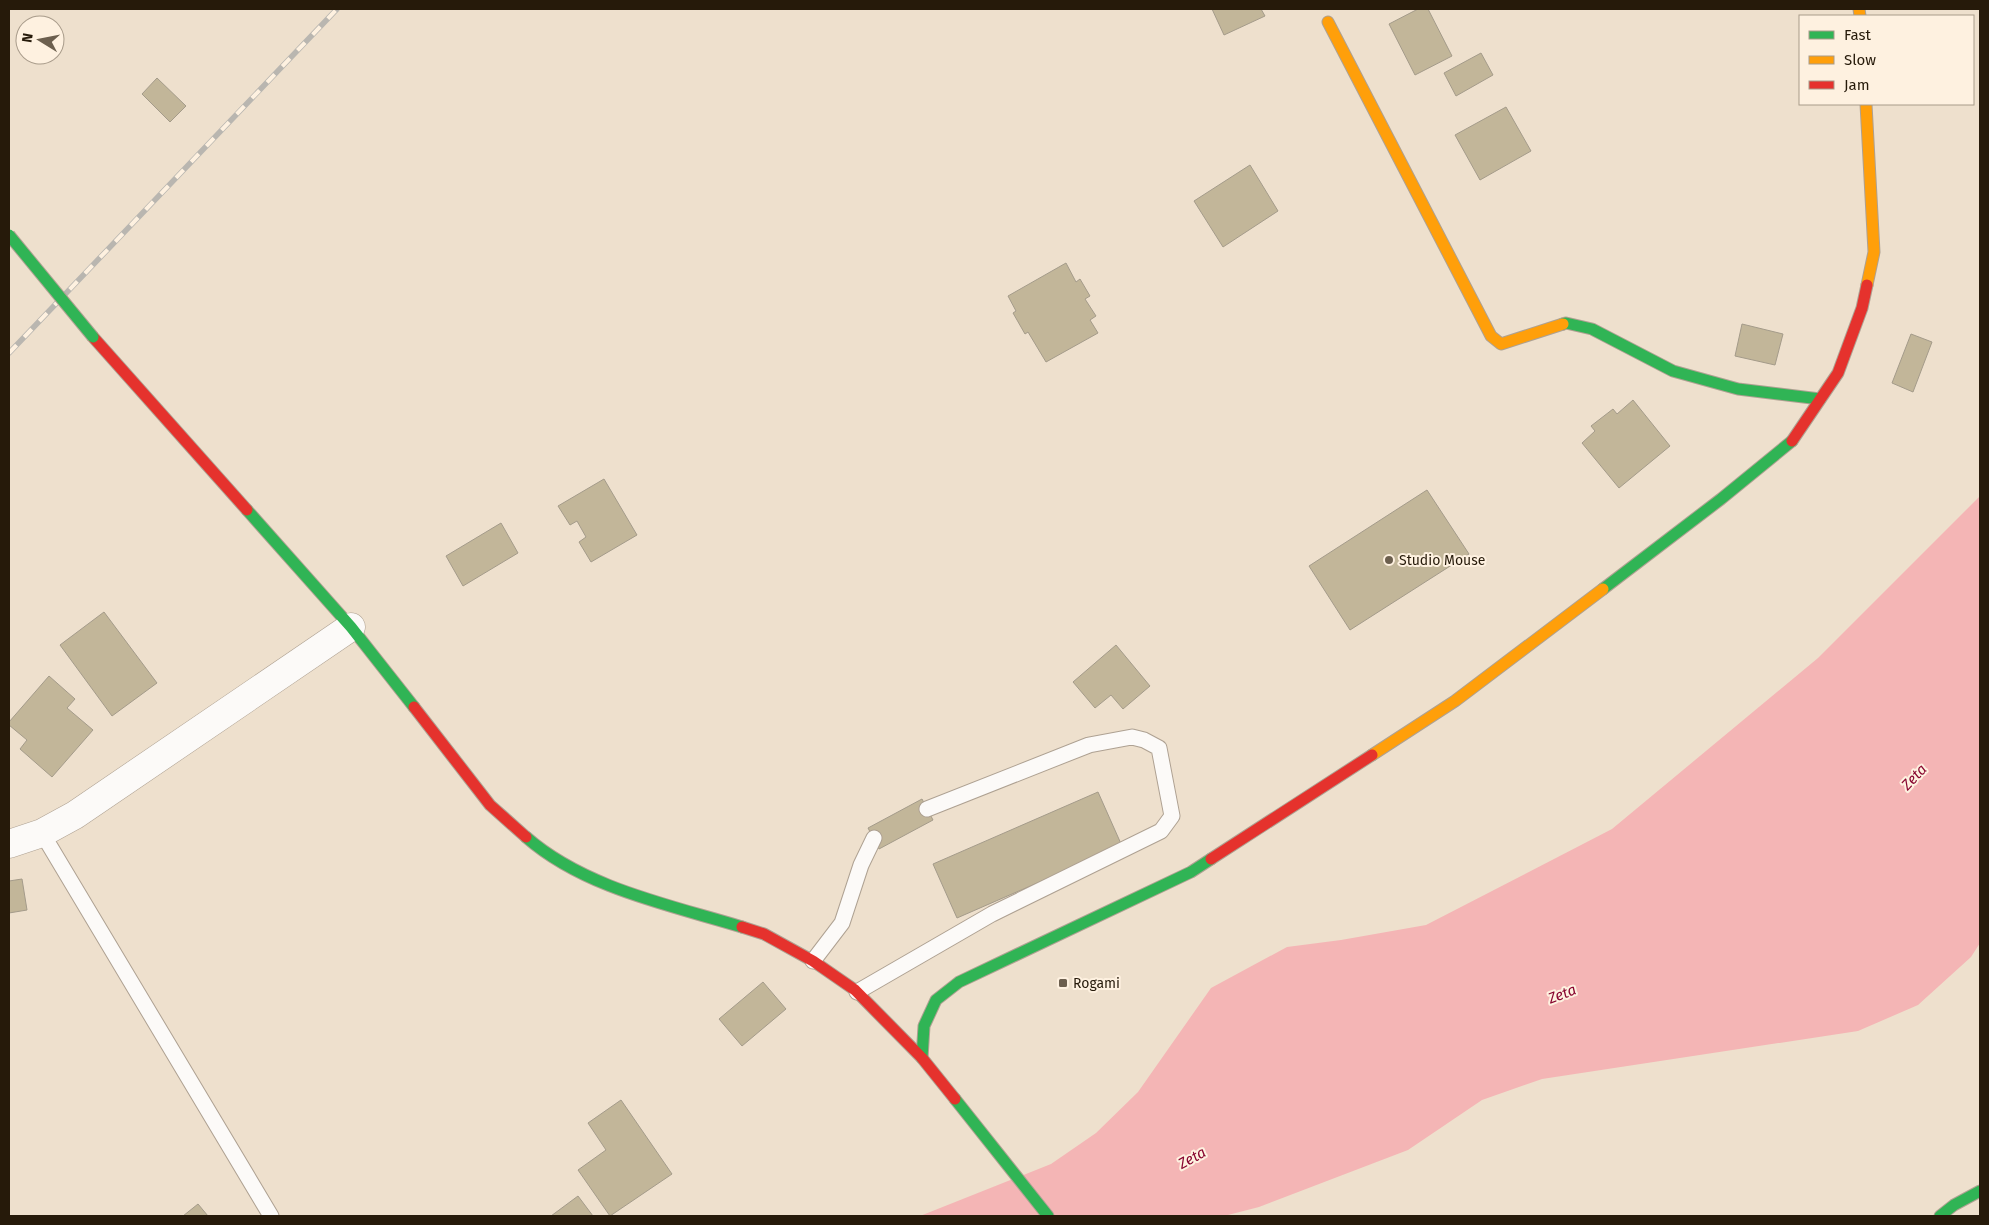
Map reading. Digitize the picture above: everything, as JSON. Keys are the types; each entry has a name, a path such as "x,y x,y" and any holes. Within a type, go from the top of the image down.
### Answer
{"street":[{"path":"1328,22 1490,336 1501,344 1566,323 1592,329 1673,371 1738,389 1820,400"},
{"path":"922,1058 924,1026 936,1000 959,982 1191,872 1455,701 1721,500 1792,441 1838,373 1862,308 1874,252 1866,105"},
{"path":"9,235 93,337 351,627 490,805 532,842 576,870 623,890 764,934 813,961 857,992 922,1058 1048,1216"},
{"path":"9,844 42,833 75,814 351,627"},
{"path":"1940,1216 1954,1205 1979,1195"}],"lane":[{"path":"857,992 992,914 1161,832 1172,816 1159,748 1144,740 1132,737 1089,745 927,809"},
{"path":"42,833 271,1216"},
{"path":"813,961 842,923 861,865 874,838"}],"water":[{"name":"Zeta","path":"1980,496 1980,943 1971,957 1918,1005 1858,1031 1542,1079 1482,1100 1408,1150 1259,1207 1224,1216 920,1216 1051,1164 1096,1133 1138,1092 1211,988 1287,947 1341,940 1426,925 1612,829 1818,658"}],"building":[{"path":"1212,9 1261,9 1265,16 1224,35"},
{"path":"1418,9 1428,9 1452,56 1415,75 1389,24"},
{"path":"1481,53 1493,75 1456,96 1444,73"},
{"path":"157,78 186,106 170,122 142,94"},
{"path":"1506,107 1531,151 1480,180 1455,135"},
{"path":"1250,165 1278,211 1223,247 1194,201"},
{"path":"1066,263 1076,282 1080,279 1090,296 1085,299 1096,316 1090,320 1098,333 1046,362 1028,332 1025,334 1013,313 1016,311 1008,296"},
{"path":"1742,324 1783,334 1775,365 1735,356"},
{"path":"1911,334 1932,342 1913,392 1892,383"},
{"path":"1633,400 1670,446 1619,488 1582,443 1595,431 1591,426 1613,409 1617,414"},
{"path":"604,479 637,535 591,562 579,542 586,537 577,521 570,525 558,506"},
{"name":"Studio Mouse","path":"1427,490 1469,554 1350,630 1309,566"},
{"path":"501,523 518,553 463,586 446,556"},
{"path":"104,612 157,683 112,716 60,645"},
{"path":"1116,645 1150,686 1123,709 1111,695 1095,708 1073,682"},
{"path":"49,676 75,699 67,708 93,730 52,777 20,749 27,740 9,725 9,722"},
{"path":"1098,792 1122,846 957,918 933,864"},
{"path":"922,799 933,820 879,849 868,828"},
{"path":"22,879 27,910 9,913 9,881"},
{"path":"763,982 786,1009 742,1046 719,1019"},
{"path":"621,1100 672,1174 610,1216 578,1170 606,1150 588,1123"},
{"path":"578,1196 593,1216 551,1216"},
{"path":"198,1204 208,1216 183,1216"}],"railway":[{"path":"9,353 337,9"}],"traffic: fast":[{"path":"9,235 93,337"},
{"path":"1563,324 1592,329 1673,371 1738,389 1820,399"},
{"path":"1603,589 1721,499 1792,441"},
{"path":"247,510 351,627 414,707"},
{"path":"526,837 549,855 601,882 657,902 742,927"},
{"path":"922,1058 924,1026 936,1000 959,982 1191,872 1211,859"},
{"path":"955,1099 1048,1216"},
{"path":"1940,1216 1954,1205 1980,1191"}],"traffic: slow":[{"path":"1859,9 1860,15"},
{"path":"1328,22 1491,336 1501,344 1563,324"},
{"path":"1866,105 1874,252 1867,285"},
{"path":"1372,755 1455,701 1603,589"}],"traffic: jam":[{"path":"1792,441 1838,373 1862,308 1867,285"},
{"path":"93,337 247,510"},
{"path":"414,707 490,805 526,837"},
{"path":"1211,859 1372,755"},
{"path":"742,927 764,934 813,961 855,990 922,1058 955,1099"}],"place":[{"name":"Studio Mouse","path":"1389,560"},
{"name":"Rogami","path":"1063,983"}]}
